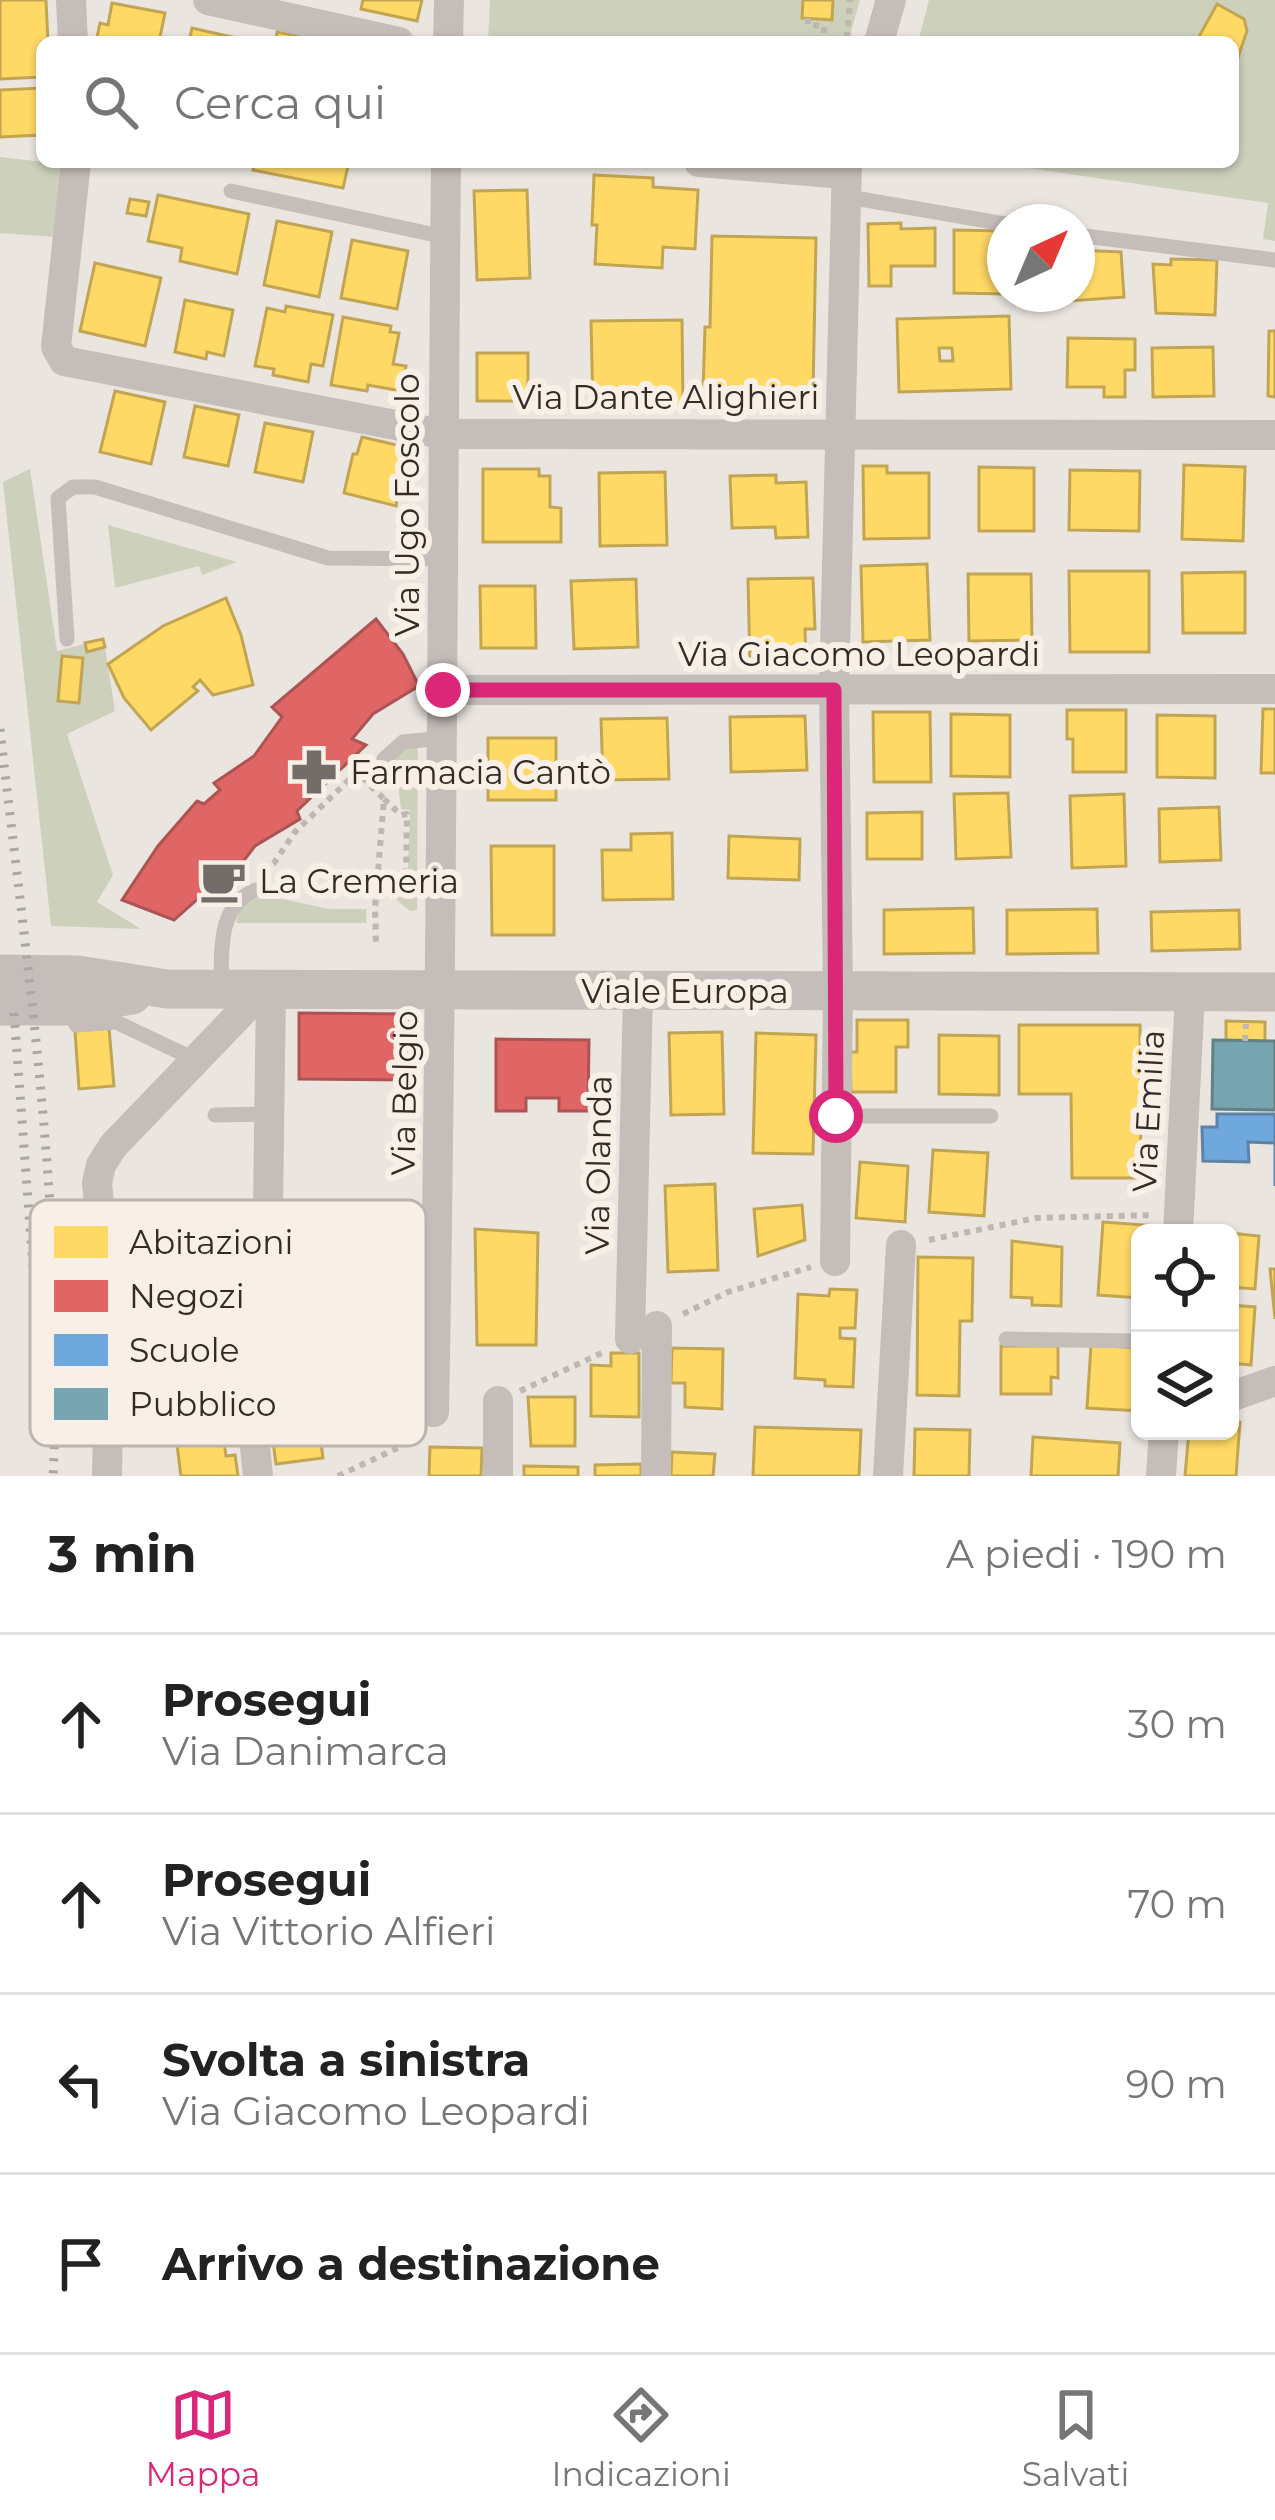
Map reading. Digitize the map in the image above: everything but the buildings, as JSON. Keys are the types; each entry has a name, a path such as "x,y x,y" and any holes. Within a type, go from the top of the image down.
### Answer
{"street":[{"path":"71,0 73,36"},
{"path":"208,0 371,36"},
{"path":"448,36 449,0"},
{"path":"882,36 891,0"},
{"name":"Via Dante Alighieri","path":"75,168 56,347 64,361 442,434 1275,435"},
{"name":"Via Ugo Foscolo","path":"442,992 440,559 446,168"},
{"path":"757,168 845,177 834,690 835,1261"},
{"name":"Via Giacomo Leopardi","path":"443,690 1275,689"},
{"name":"Viale Europa","path":"0,974 77,975 167,989 266,991 1275,992"},
{"name":"Viale Europa","path":"0,1006 67,1006 167,989"},
{"path":"99,1200 101,1165 113,1147 266,991"},
{"path":"266,991 268,1200"},
{"name":"Via Belgio","path":"434,1421 442,992"},
{"name":"Via Olanda","path":"638,993 644,1333 656,1476"},
{"name":"Via Emilia","path":"1178,1224 1190,993"},
{"path":"888,1476 901,1245"},
{"path":"1239,1393 1275,1381"},
{"path":"498,1401 498,1476"},
{"path":"1161,1476 1163,1440"},
{"path":"107,1476 108,1446"},
{"path":"255,1446 258,1476"}],"lane":[{"path":"845,177 987,219"},
{"path":"231,191 445,237"},
{"path":"1095,237 1275,260"},
{"path":"67,639 58,498 73,487 95,487 328,558 440,559"},
{"path":"384,759 403,742 442,738"},
{"path":"221,990 225,922 237,900 255,883"},
{"path":"76,1025 116,1022 196,1060"},
{"path":"215,1115 269,1114"},
{"path":"836,1116 991,1116"},
{"path":"1006,1339 1131,1341"}],"path":[{"path":"847,36 850,0"},
{"path":"808,19 808,25 824,26 823,36"},
{"path":"255,883 296,832 357,772 401,815"},
{"path":"376,945 384,800"},
{"path":"901,1245 1036,1218 1178,1224"},
{"path":"498,1401 728,1292 835,1261"},
{"path":"426,1426 434,1421"},
{"path":"338,1476 390,1446"}],"green space":[{"path":"490,0 860,0 853,36 488,36"},
{"path":"929,0 1275,0 1275,241 1263,239 1268,203 1028,168 1239,168 1239,36 920,36"},
{"path":"0,157 36,161 36,168 61,168 56,237 0,233"},
{"path":"30,469 57,651 103,639 115,711 67,734 113,875 97,902 141,929 51,926 3,482"},
{"path":"108,525 237,562 202,575 199,566 115,588"},
{"path":"418,743 417,910 410,911 392,896 399,872 408,871 410,810 401,809 397,774 386,764"},
{"path":"269,896 329,909 366,909 366,923 236,923 247,903"}],"railway":[{"path":"0,729 33,1008 49,1200"},
{"path":"14,1013 30,1227"},
{"path":"53,1476 54,1446"}],"place":[{"name":"Farmacia Cantò","path":"314,772"},
{"name":"La Cremeria","path":"223,881"}],"route":[{"path":"443,690 834,690 836,1116"}]}
